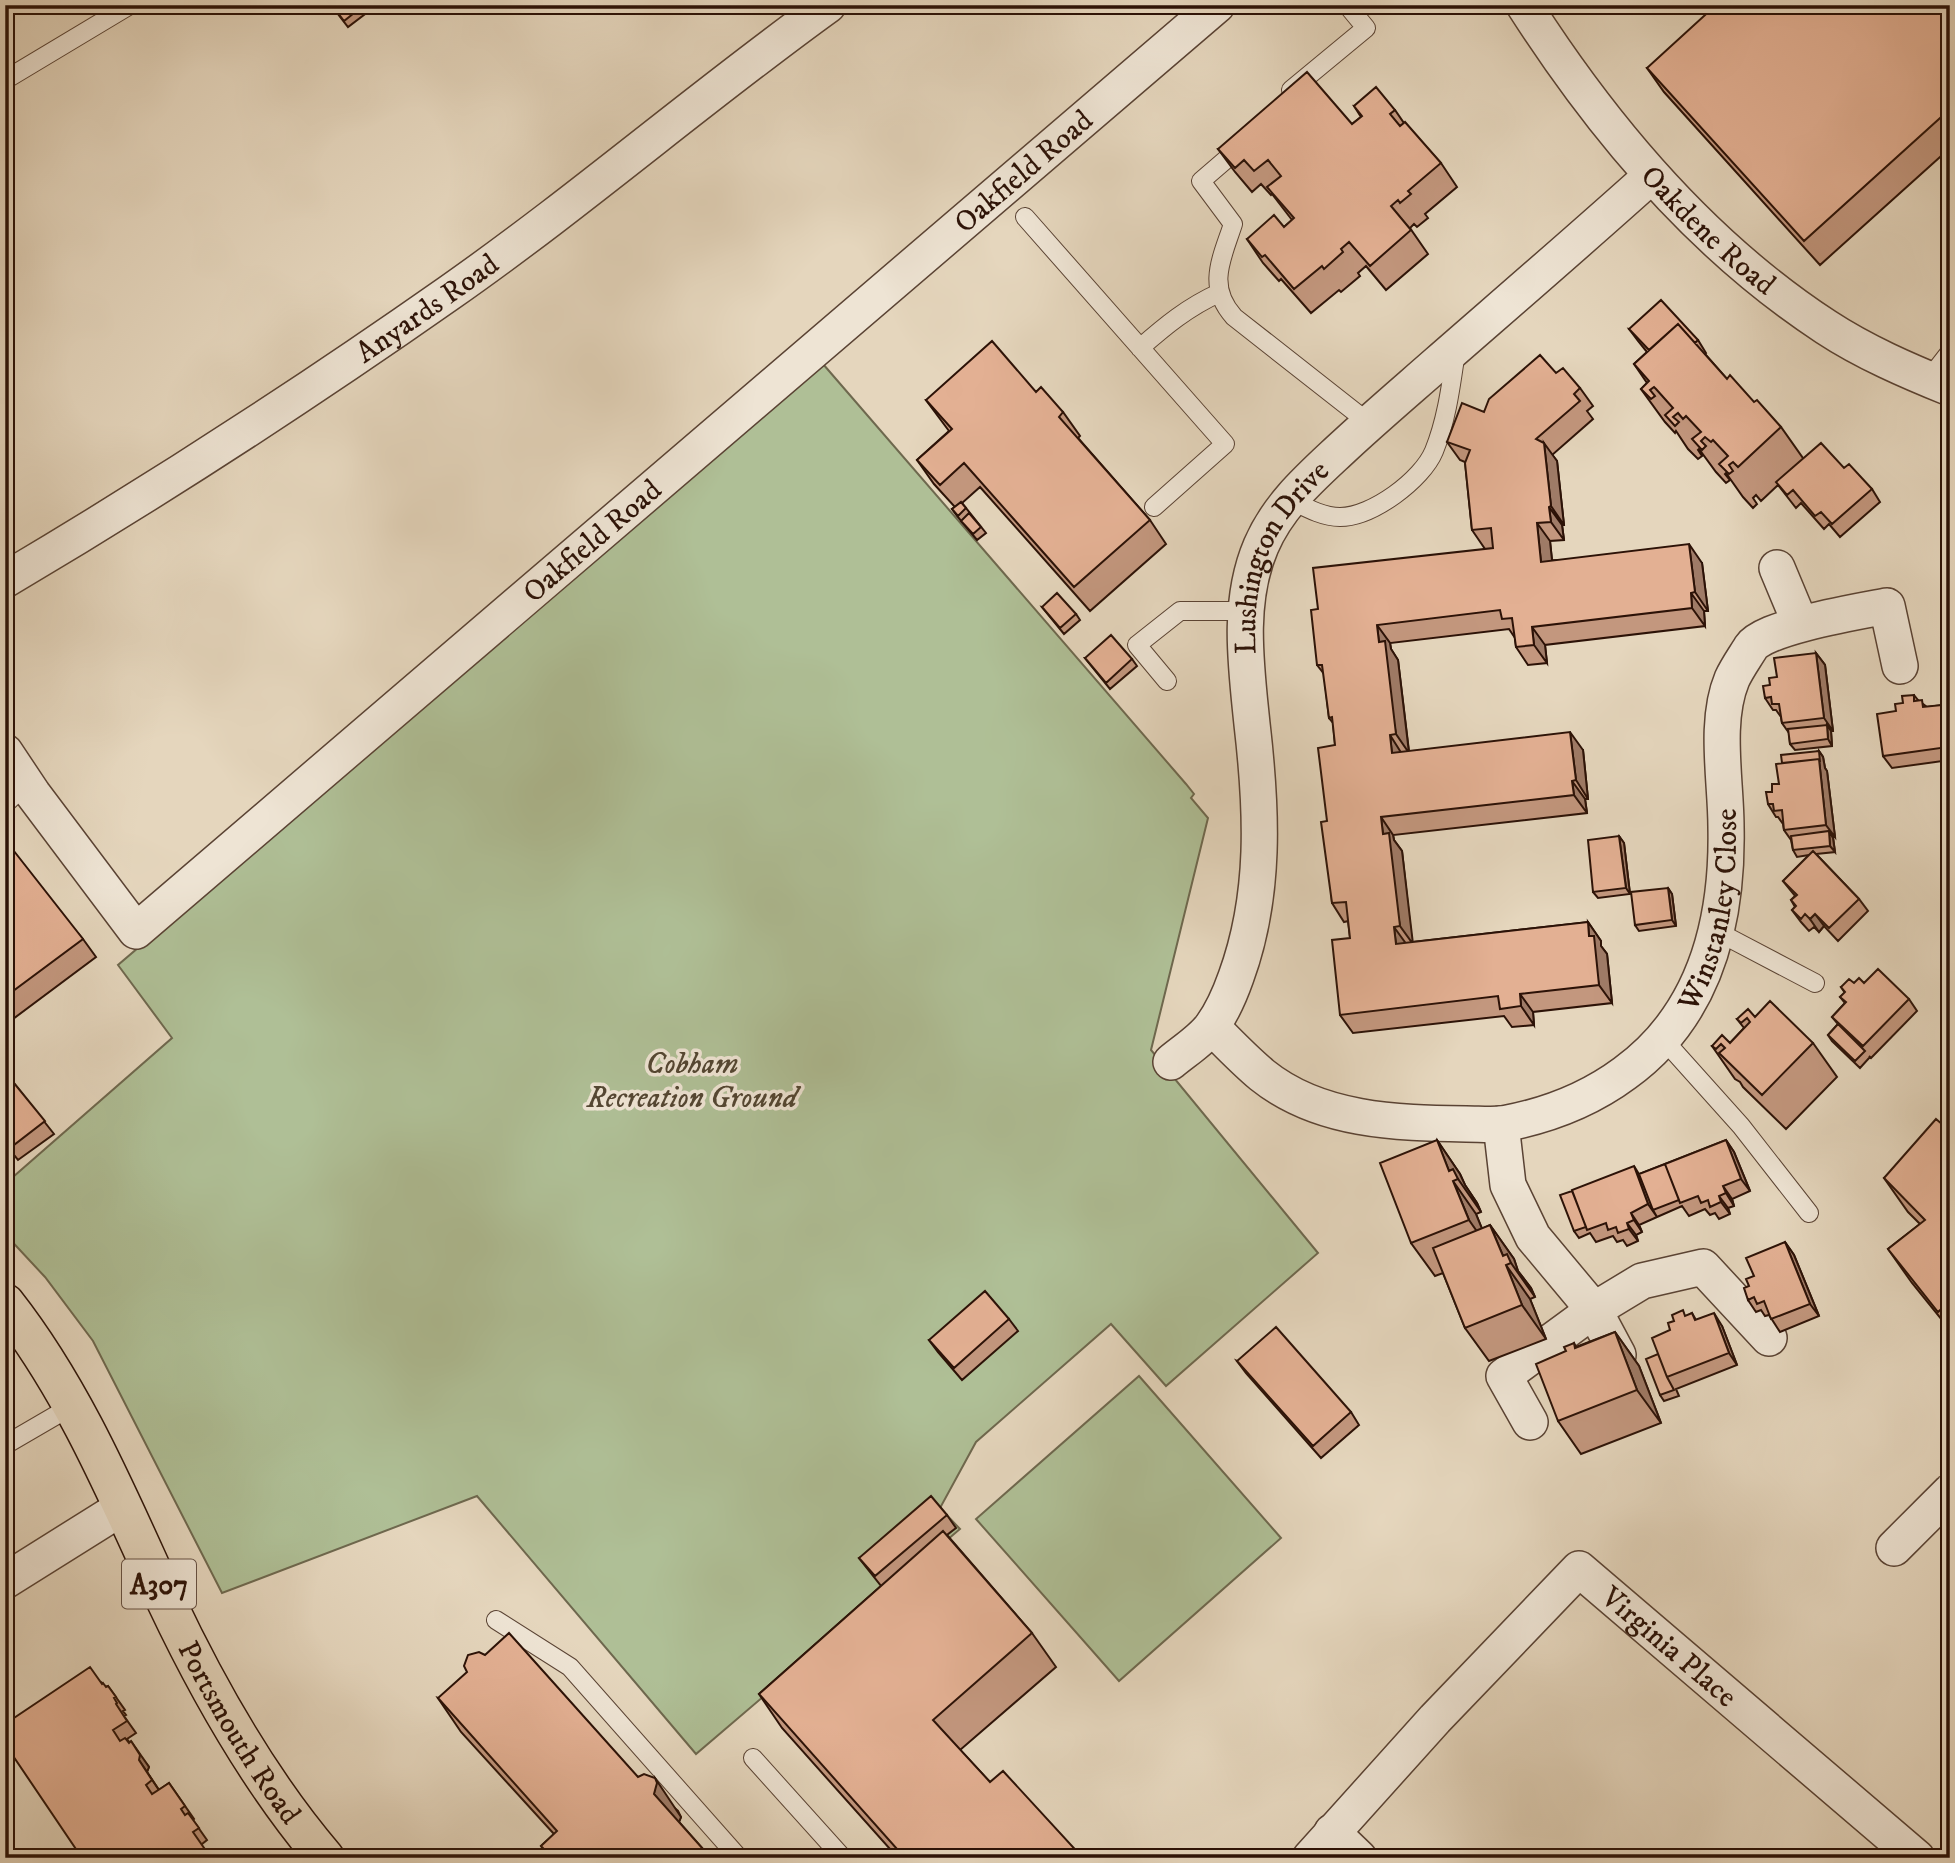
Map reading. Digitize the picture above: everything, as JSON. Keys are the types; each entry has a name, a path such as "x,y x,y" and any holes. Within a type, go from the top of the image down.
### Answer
{"main road":[{"name":"Portsmouth Road","path":"5,1303 23,1325 72,1406 123,1507 167,1604 230,1721 258,1769 325,1858"}],"street":[{"name":"Anyards Road","path":"5,580 192,466 450,292 828,5"},
{"name":"Oakfield Road","path":"5,752 16,794 136,931 1217,5"},
{"name":"Oakdene Road","path":"1524,5 1560,62 1651,176 1734,258 1777,293 1827,328 1864,349 1939,383"},
{"name":"Lushington Drive","path":"1171,1062 1212,1027 1230,992 1253,922 1258,878 1257,771 1248,685 1245,611 1250,580 1261,546 1277,516 1289,499 1369,423 1651,176"},
{"path":"1777,568 1800,623"},
{"name":"Winstanley Close","path":"1212,1027 1264,1076 1287,1091 1334,1112 1400,1123 1502,1124 1563,1107 1608,1085 1648,1056 1681,1019 1707,962 1724,900 1726,830 1723,717 1732,679 1754,643 1800,623 1887,606 1900,666"},
{"path":"1502,1124 1508,1185 1533,1237 1594,1310 1618,1355"},
{"path":"1530,1422 1504,1376 1594,1310 1642,1281 1703,1267 1769,1338"},
{"path":"1894,1548 1950,1492"},
{"path":"5,1581 123,1507"},
{"name":"Virginia Place","path":"1321,1845 1578,1569 1917,1858"},
{"path":"1321,1845 1359,1858"}],"lane":[{"path":"5,80 130,5"},
{"path":"1277,102 1366,28 1347,5"},
{"path":"1259,131 1201,181 1233,224 1218,271 1219,293 1225,307 1234,317 1369,423"},
{"path":"1025,217 1225,444 1154,507"},
{"path":"1140,348 1194,304 1219,293"},
{"path":"1289,499 1313,512 1340,517 1366,512 1402,491 1433,454 1447,410 1456,347"},
{"path":"1939,383 1950,352"},
{"path":"1167,681 1137,645 1180,611 1245,611"},
{"path":"1716,931 1815,983"},
{"path":"1663,1039 1741,1126 1809,1213"},
{"path":"5,1445 72,1406"},
{"path":"496,1620 570,1667 739,1858"},
{"path":"753,1758 843,1858"}],"green space":[{"name":"Cobham Recreation Ground","path":"823,364 1186,784 1194,794 1191,798 1208,818 1151,1050 1318,1253 1166,1386 1111,1324 976,1442 940,1508 960,1529 696,1754 477,1496 222,1593 93,1341 45,1277 5,1234 5,1184 172,1038 118,965"},
{"path":"1139,1376 1281,1538 1119,1681 976,1519"}],"building":[{"path":"332,5 364,5 344,21"},
{"path":"1716,5 1950,5 1950,109 1804,241 1647,68"},
{"path":"1307,72 1352,124 1362,116 1354,106 1376,87 1395,110 1390,114 1400,126 1405,122 1441,163 1408,191 1411,194 1391,206 1411,230 1370,266 1349,242 1341,249 1343,252 1324,269 1322,266 1294,289 1265,255 1262,257 1247,239 1274,215 1284,227 1294,218 1267,187 1281,176 1268,160 1254,171 1244,160 1235,168 1218,149"},
{"path":"1661,300 1698,340 1695,343 1678,324 1649,350 1629,329"},
{"path":"1678,324 1727,379 1730,375 1781,427 1738,467 1733,462 1729,465 1733,471 1729,474 1719,464 1728,456 1713,440 1711,442 1705,437 1701,441 1706,446 1702,450 1692,439 1701,432 1686,416 1683,419 1678,413 1673,417 1679,422 1675,426 1665,415 1673,408 1656,389 1654,387 1650,390 1655,396 1651,399 1641,389 1649,381 1634,364"},
{"path":"992,341 1036,392 1041,387 1063,412 1059,417 1150,520 1074,587 964,463 940,485 917,460 952,429 926,400"},
{"path":"1540,355 1556,373 1563,368 1580,388 1574,394 1580,401 1536,439 1544,443 1551,506 1551,522 1537,523 1541,562 1689,544 1695,592 1691,593 1692,608 1532,627 1534,645 1516,647 1512,618 1502,619 1500,610 1377,625 1379,642 1385,641 1396,734 1390,735 1392,753 1570,732 1576,780 1572,781 1574,795 1381,817 1383,834 1389,833 1400,926 1394,927 1396,944 1588,922 1589,936 1594,936 1599,985 1520,994 1521,1006 1500,1009 1498,996 1340,1015 1332,940 1350,938 1346,902 1332,903 1321,822 1327,821 1318,748 1335,745 1322,665 1317,665 1311,610 1318,609 1313,568 1493,548 1491,528 1472,530 1465,463 1470,450 1447,442 1462,403 1484,412 1489,399"},
{"path":"1821,443 1844,468 1849,464 1872,489 1832,524 1821,512 1815,516 1793,490 1787,495 1776,482"},
{"path":"961,502 966,508 958,516 952,509"},
{"path":"969,513 981,527 973,534 961,521"},
{"path":"1057,593 1076,614 1060,628 1042,607"},
{"path":"1111,635 1132,659 1106,683 1085,658"},
{"path":"1816,653 1824,718 1782,723 1779,704 1772,704 1771,697 1765,698 1763,686 1770,685 1769,678 1777,677 1774,658"},
{"path":"1950,671 1950,686 1942,677"},
{"path":"1914,695 1914,701 1922,700 1923,707 1942,705 1948,747 1883,756 1877,714 1896,711 1895,704 1903,703 1902,696"},
{"path":"1827,725 1828,739 1790,744 1788,729"},
{"path":"1819,751 1820,762 1819,759 1782,763 1781,755"},
{"path":"1819,759 1826,825 1784,830 1782,810 1774,811 1773,804 1768,804 1766,792 1772,792 1772,784 1779,784 1776,764"},
{"path":"1829,831 1830,846 1793,850 1791,836"},
{"path":"1619,836 1626,888 1593,892 1588,840"},
{"path":"10,846 83,939 5,997 5,849"},
{"path":"1813,851 1859,899 1829,928 1815,914 1810,919 1805,914 1801,919 1792,910 1796,906 1791,900 1797,895 1783,881"},
{"path":"1668,888 1672,920 1635,925 1631,892"},
{"path":"1878,969 1909,999 1863,1046 1832,1017 1846,1002 1840,997 1845,992 1841,987 1849,979 1854,983 1859,978 1864,983"},
{"path":"1770,1001 1813,1043 1762,1095 1719,1053 1725,1048 1721,1044 1716,1049 1712,1046 1722,1035 1730,1043 1750,1022 1747,1018 1741,1023 1737,1019 1748,1009 1755,1017"},
{"path":"1838,1024 1865,1051 1855,1061 1828,1035"},
{"path":"5,1072 45,1121 10,1148 5,1142"},
{"path":"1936,1119 1950,1131 1950,1301 1938,1312 1888,1249 1925,1220 1884,1178"},
{"path":"1437,1140 1449,1171 1453,1169 1458,1179 1453,1181 1469,1220 1411,1243 1380,1163"},
{"path":"1726,1140 1741,1179 1723,1186 1726,1193 1719,1196 1721,1202 1710,1207 1708,1200 1701,1203 1698,1196 1680,1203 1665,1164"},
{"path":"1665,1164 1679,1200 1653,1210 1639,1174"},
{"path":"1634,1166 1648,1204 1631,1213 1634,1220 1627,1223 1629,1229 1618,1233 1616,1227 1608,1230 1606,1223 1587,1230 1572,1190"},
{"path":"1572,1191 1586,1227 1574,1231 1560,1195"},
{"path":"1490,1225 1503,1256 1507,1254 1511,1263 1506,1265 1522,1305 1465,1328 1433,1248"},
{"path":"1785,1242 1810,1304 1771,1319 1764,1301 1757,1304 1754,1297 1748,1300 1744,1288 1749,1286 1746,1279 1754,1276 1746,1258"},
{"path":"985,1291 1009,1319 954,1368 929,1340"},
{"path":"1683,1310 1685,1316 1692,1313 1695,1320 1714,1313 1729,1353 1667,1377 1652,1338 1670,1330 1668,1323 1674,1321 1672,1315"},
{"path":"1276,1327 1351,1412 1313,1446 1237,1361"},
{"path":"1615,1332 1637,1390 1558,1421 1536,1364 1566,1351 1564,1347 1574,1343 1575,1348"},
{"path":"1658,1354 1674,1390 1660,1395 1646,1359"},
{"path":"931,1496 947,1515 875,1576 859,1558"},
{"path":"943,1531 1032,1633 933,1720 990,1782 1003,1771 1083,1858 905,1858 759,1694"},
{"path":"509,1633 638,1777 644,1774 655,1778 657,1783 654,1794 711,1858 552,1858 541,1846 557,1831 438,1698 467,1672 464,1666 468,1655 479,1652 485,1655"},
{"path":"90,1667 116,1697 116,1704 127,1721 113,1730 120,1741 125,1738 129,1743 131,1741 140,1755 139,1760 152,1780 146,1785 152,1794 169,1783 185,1806 181,1809 185,1815 188,1813 199,1828 193,1832 211,1858 82,1858 5,1744 5,1724"}]}
